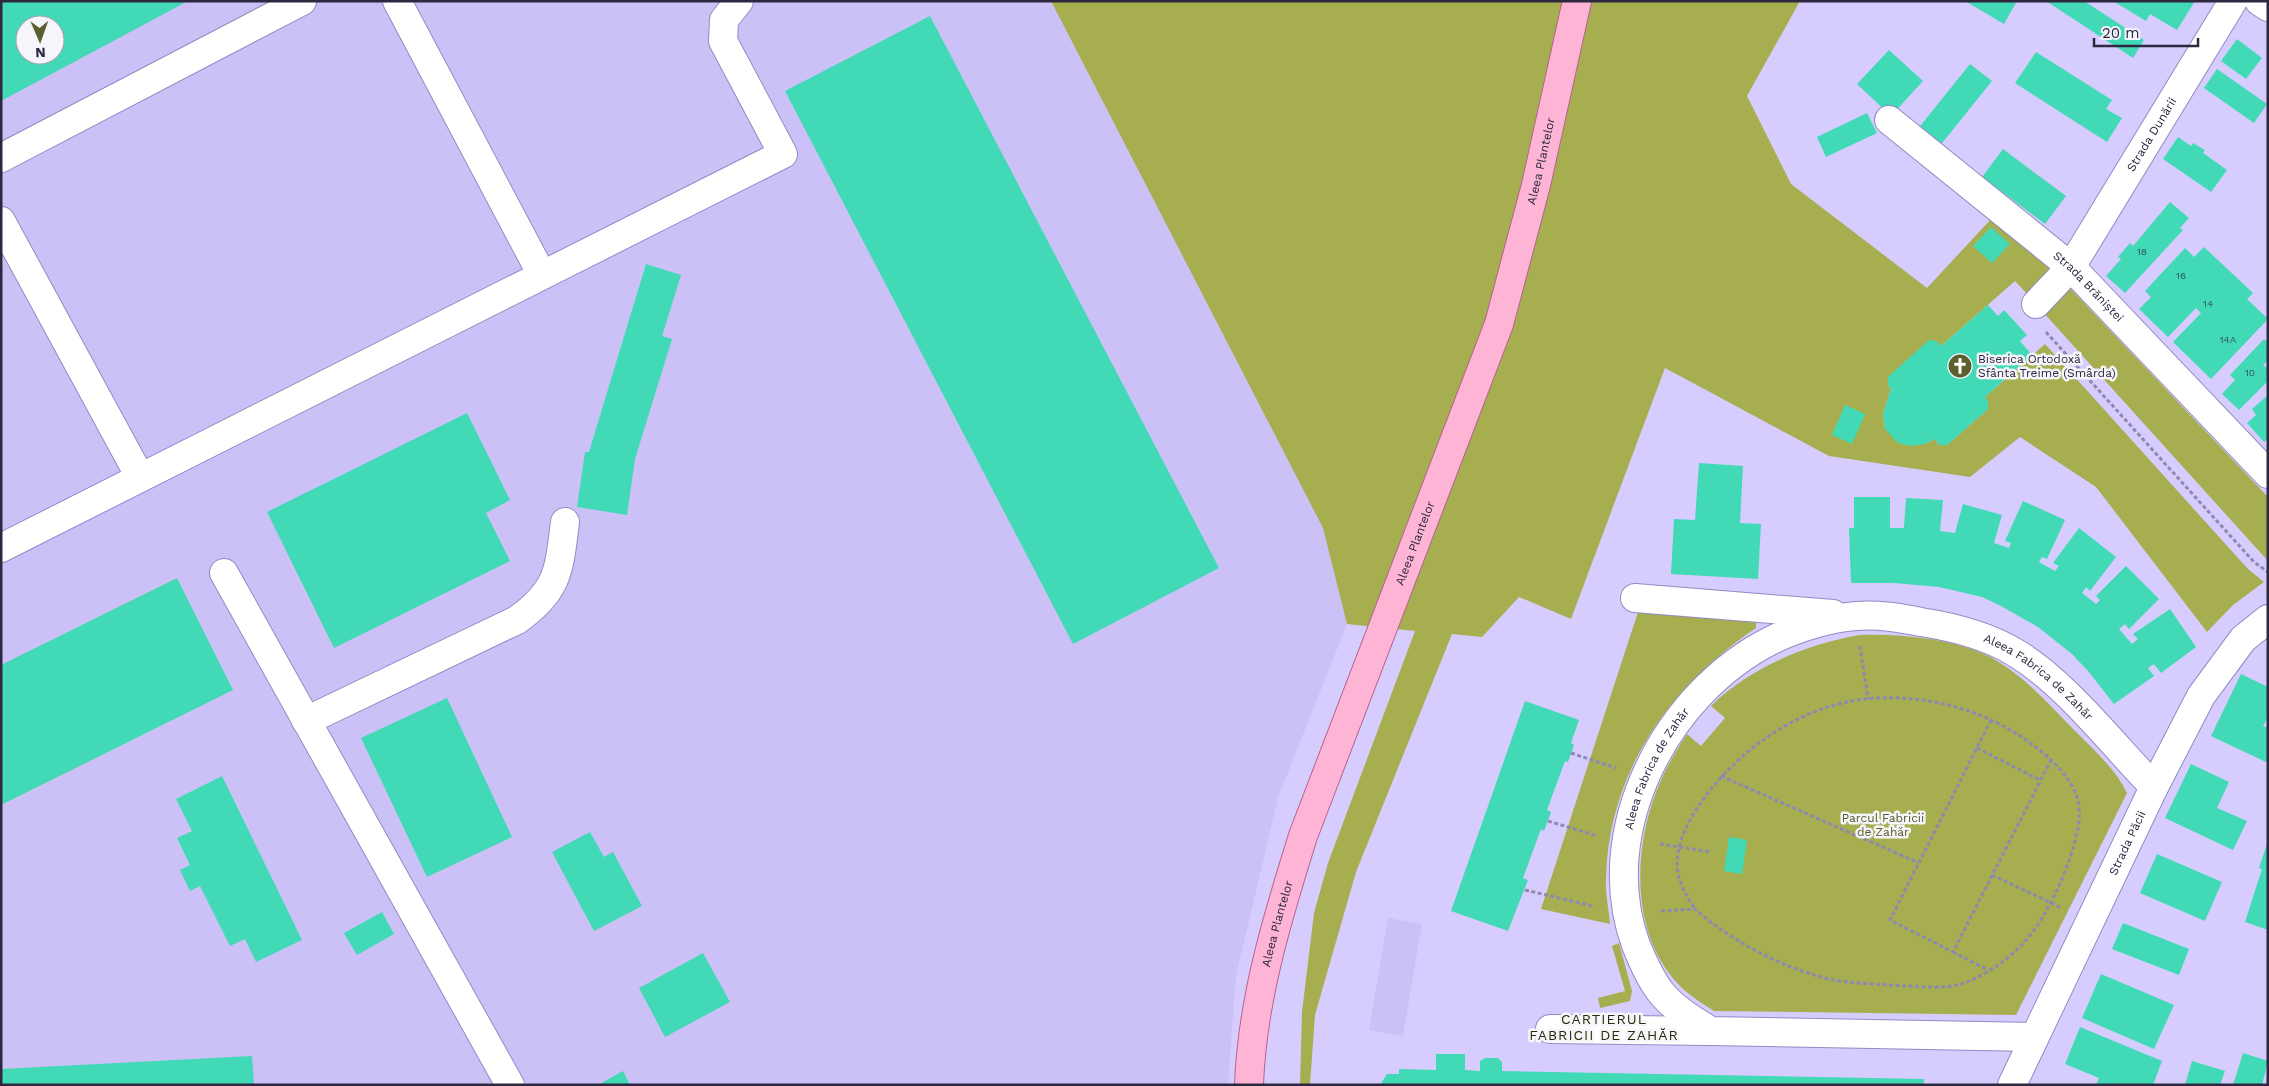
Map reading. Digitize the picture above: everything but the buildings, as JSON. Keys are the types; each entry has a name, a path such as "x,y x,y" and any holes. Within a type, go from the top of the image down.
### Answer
{"main road":[{"name":"Aleea Plantelor","path":"1250,1081 1260,993 1272,940 1302,836 1499,324 1536,185 1577,1"}],"street":[{"path":"1,158 302,1"},
{"path":"397,1 542,275"},
{"path":"1,548 783,154 723,41 724,20 739,1"},
{"name":"Strada Dunării","path":"2038,314 2071,266 2233,1"},
{"path":"2259,1 2268,7"},
{"name":"Strada Brăniștei","path":"1889,120 2071,266 2268,474"},
{"path":"1,221 140,477"},
{"path":"306,721 518,620 539,604 550,590 560,567 565,522"},
{"path":"224,573 510,1085"},
{"path":"1635,598 1857,616"},
{"name":"Aleea Fabrica de Zahăr","path":"2034,1037 1711,1031 1682,1014 1662,994 1651,977 1632,932 1624,896 1624,864 1637,798 1645,777 1672,728 1694,700 1718,676 1744,656 1781,636 1814,625 1857,616 1894,617 1934,624 1978,635 2014,652 2040,670 2064,693 2154,787"},
{"name":"Strada Păcii","path":"2012,1085 2154,787 2201,696 2255,642 2268,619"},
{"path":"1550,1029 1711,1031"}],"path":[{"path":"2038,314 2254,562 2268,572"},
{"path":"1860,644 1868,699"},
{"path":"1917,698 1961,708 2012,730 2051,760 2068,779 2079,804 2079,821 2069,860 2050,902 2027,939 2016,951 1988,970 1960,984 1941,987 1865,984 1832,980 1790,966 1752,947 1705,918 1695,909 1682,887 1678,873 1679,847 1692,817 1721,776 1750,749 1793,722 1820,711 1868,699 1917,698"},
{"path":"1988,970 1890,920 1991,720"},
{"path":"1977,748 2040,780"},
{"path":"1570,753 1645,777"},
{"path":"1953,952 2051,760"},
{"path":"1721,776 1919,863"},
{"path":"1548,821 1601,837"},
{"path":"1653,843 1711,852"},
{"path":"1992,874 2069,910"},
{"path":"1525,890 1599,908"},
{"path":"1652,912 1695,909"}],"shaded area":[{"path":"1,1 1051,1 1323,528 1347,624 1278,798 1236,976 1228,1085 1,1085"},
{"path":"1388,918 1422,924 1403,1036 1369,1030"}],"green space":[{"path":"1051,1 1800,1 1747,96 1791,184 1927,288 1993,217 2054,273 2029,296 2015,281 1941,346 1888,377 1888,385 1891,389 1883,414 1885,429 1925,444 1935,439 1939,445 1947,445 1988,409 1988,401 1985,397 2045,344 2248,569 2264,582 2233,605 2207,632 2096,487 2020,437 1970,477 1829,456 1665,368 1571,619 1519,597 1482,637 1452,634 1356,872 1315,1015 1310,1085 1300,1085 1302,1012 1314,913 1328,863 1415,631 1347,624 1323,528"},
{"path":"2068,286 2268,497 2268,561 2042,311"},
{"path":"1639,609 1756,619 1756,628 1725,651 1671,705 1650,735 1632,768 1618,803 1609,840 1606,885 1610,924 1541,909"},
{"name":"Parcul Fabricii de Zahăr","path":"1859,635 1891,635 1943,641 1975,651 2002,664 2034,690 2096,751 2116,775 2127,793 2016,1015 1714,1011 1683,989 1666,969 1654,947 1646,923 1641,897 1642,845 1658,787 1687,734 1701,746 1725,718 1711,706 1743,680 1761,669 1819,645"},
{"path":"1619,943 1632,991 1630,1001 1600,1008 1598,998 1625,991 1612,946"}],"place":[{"name":"Biserica Ortodoxă Sfânta Treime (Smârda)","path":"1960,366"}],"district":[{"name":"CARTIERUL FABRICII DE ZAHĂR","path":"1604,1028"}]}
